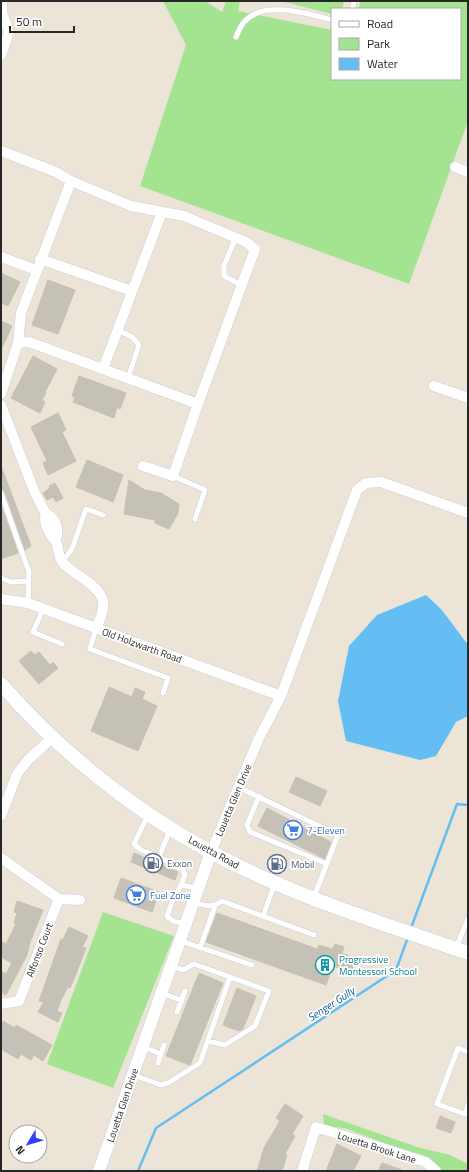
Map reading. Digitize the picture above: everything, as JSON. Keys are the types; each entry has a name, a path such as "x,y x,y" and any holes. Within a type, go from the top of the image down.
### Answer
{"main road":[{"name":"Louetta Road","path":"1,684 52,738 97,778 149,814 211,852 275,882 314,898 462,951"}],"street":[{"path":"1,55 10,32 2,13 2,1"},
{"path":"1,151 56,172 71,181 131,206 184,216 236,237 246,242 254,249 173,476 143,466"},
{"path":"455,167 468,172"},
{"path":"1,394 4,371 18,343 21,313 40,259 71,181"},
{"path":"103,369 162,212"},
{"path":"1,257 36,270"},
{"path":"40,259 132,291"},
{"path":"18,343 29,342 198,404"},
{"path":"434,386 468,398"},
{"path":"1,405 35,492 46,514 44,519 52,538 55,541 62,562 96,590 103,599 103,610 96,628"},
{"name":"Louetta Glen Drive","path":"99,1171 211,852 259,738 282,696 354,495 357,490 366,483 381,482 468,513"},
{"name":"Old Holzwarth Road","path":"1,599 28,603 43,610 282,696"},
{"path":"1,816 17,774 52,738"},
{"path":"1,858 59,899 80,900"},
{"name":"Alfonso Court","path":"1,1004 19,1001 59,899"},
{"name":"Louetta Brook Lane","path":"302,1171 316,1127 436,1171"}],"lane":[{"path":"236,37 245,21 250,16 264,11 292,10 331,20"},
{"path":"236,237 224,266 224,276 241,285"},
{"path":"118,330 132,338 139,345 128,378"},
{"path":"173,476 206,490 195,519"},
{"path":"1,493 29,572 28,603"},
{"path":"62,562 72,549 86,509 103,515"},
{"path":"1,578 11,582 29,581"},
{"path":"43,610 33,632 62,644"},
{"path":"96,628 90,649 168,678 163,693"},
{"path":"238,787 338,835 314,898"},
{"path":"259,796 247,825 250,832 327,864"},
{"path":"149,814 134,844 141,850 159,857 183,870 185,875 172,902 168,916 173,921 186,924"},
{"path":"159,857 171,828"},
{"path":"263,916 275,882"},
{"path":"181,885 198,888"},
{"path":"193,902 209,907 215,906 222,901 314,935"},
{"path":"200,948 215,906"},
{"path":"462,951 468,919"},
{"path":"180,941 252,965"},
{"path":"171,966 183,970 194,964 269,991 253,1028 225,1045 208,1041"},
{"path":"133,1075 161,1085 168,1083 200,1063 230,977"},
{"path":"177,1012 185,991"},
{"path":"162,992 182,1001"},
{"path":"158,1063 164,1045"},
{"path":"142,1047 161,1054"},
{"path":"468,1052 458,1048 437,1104 465,1114 468,1106"}],"green space":[{"path":"163,1 205,1 222,12 226,1 240,1 238,11 331,30 331,80 461,80 461,8 358,8 361,1 468,1 468,121 409,284 140,186 186,45"},
{"path":"281,1 344,1 342,8 331,8 331,14"},
{"path":"103,912 174,936 113,1088 47,1064"},
{"path":"323,1114 417,1147 450,1155 468,1164 468,1171 442,1171 422,1157 344,1128 324,1126"}],"water":[{"path":"426,595 442,610 468,645 468,716 456,722 436,756 420,760 346,741 338,701 349,646 377,615"}],"building":[{"path":"1,273 20,282 8,306 1,303"},
{"path":"48,280 75,290 58,334 32,325"},
{"path":"1,321 12,326 1,350"},
{"path":"33,356 57,369 45,392 46,393 42,400 45,402 40,413 11,398"},
{"path":"79,376 126,393 120,409 117,407 114,418 73,402 75,397 72,396"},
{"path":"58,413 66,430 62,432 76,461 48,475 43,463 47,461 31,427"},
{"path":"87,460 123,475 113,502 76,487"},
{"path":"1,466 31,546 25,550 5,492 1,489"},
{"path":"129,480 145,490 161,493 179,504 178,513 169,529 155,523 155,520 124,514"},
{"path":"55,483 63,498 56,502 53,497 47,500 43,493 50,488 49,486"},
{"path":"1,505 18,553 1,559"},
{"path":"31,651 35,655 39,652 50,665 53,662 58,668 39,684 19,661"},
{"path":"109,687 132,697 135,688 145,692 142,699 157,706 138,751 91,731"},
{"path":"296,777 327,791 320,806 289,792"},
{"path":"267,808 331,842 325,859 258,826"},
{"path":"134,853 178,872 175,880 131,862"},
{"path":"121,878 159,892 152,912 114,898"},
{"path":"17,901 43,910 30,942 27,955 6,995 1,992 1,971 6,974 12,963 1,957 1,941 6,944 16,924 14,923 17,913 14,912"},
{"path":"217,913 317,949 319,945 332,949 335,944 344,947 342,953 355,959 352,970 339,964 339,968 333,966 326,985 206,942"},
{"path":"69,927 88,936 82,947 86,948 76,974 70,988 68,987 62,998 57,1011 62,1013 58,1022 38,1012 44,1002 39,1001 61,939 63,940"},
{"path":"199,973 223,983 190,1065 166,1056"},
{"path":"237,988 256,996 243,1029 239,1031 223,1025"},
{"path":"3,1021 15,1028 16,1025 52,1045 43,1061 34,1055 31,1060 21,1054 18,1059 1,1049 1,1025"},
{"path":"285,1104 303,1116 292,1134 295,1136 285,1154 287,1155 282,1171 257,1171 264,1148 280,1121 276,1118"},
{"path":"440,1116 455,1122 451,1133 436,1128"},
{"path":"337,1144 361,1156 353,1171 326,1171"},
{"path":"382,1163 402,1170 402,1171 378,1171"}],"waterway":[{"name":"Senger Gully","path":"411,928 457,804 468,805"},
{"name":"Senger Gully","path":"138,1171 156,1128 396,970 408,937"}],"place":[{"name":"7-Eleven","path":"293,830"},
{"name":"Exxon","path":"153,863"},
{"name":"Mobil","path":"277,864"},
{"name":"Fuel Zone","path":"136,895"},
{"name":"Progressive Montessori School","path":"325,965"}]}
